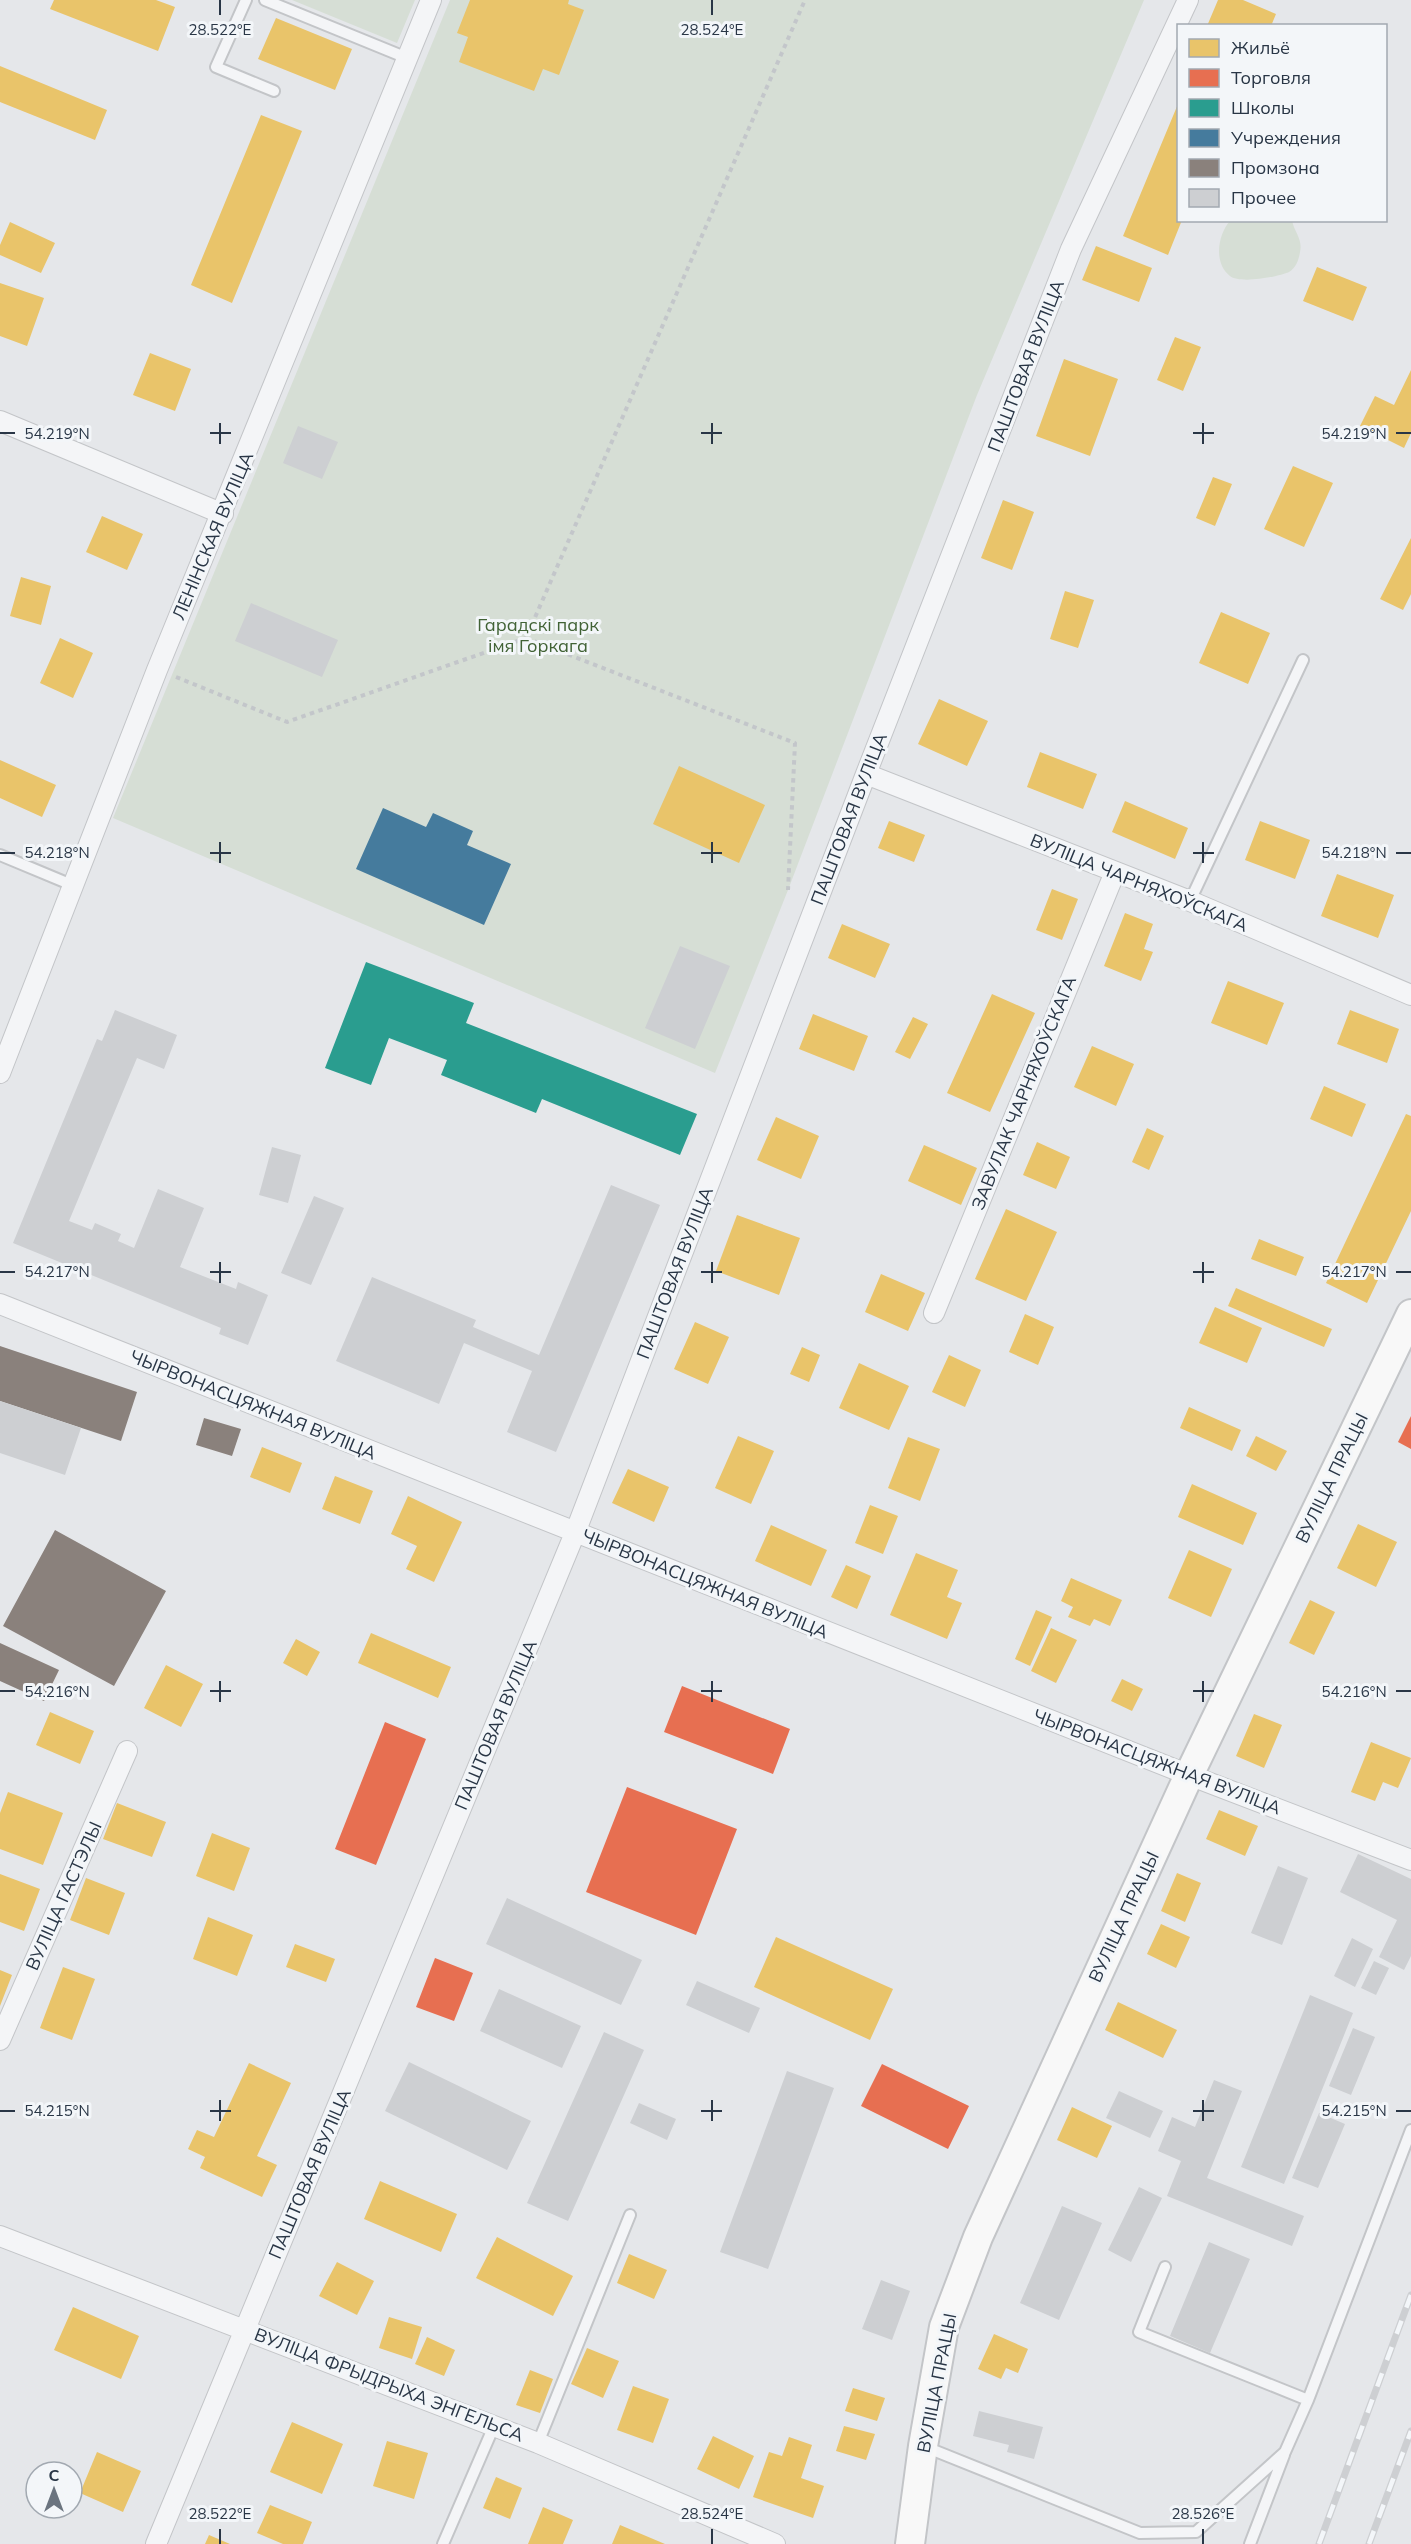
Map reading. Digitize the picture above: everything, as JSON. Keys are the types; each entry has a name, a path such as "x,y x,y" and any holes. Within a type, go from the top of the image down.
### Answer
{"main road":[{"name":"ВУЛІЦА ПРАЦЫ","path":"910,2544 923,2446 944,2327 978,2237 1189,1775 1411,1314"}],"street":[{"name":"ЛЕНІНСКАЯ ВУЛІЦА","path":"0,1073 157,670 431,0"},
{"name":"ПАШТОВАЯ ВУЛІЦА","path":"156,2544 575,1533 866,774 1071,249 1188,0"},
{"path":"0,421 222,514"},
{"name":"ВУЛІЦА ЧАРНЯХОЎСКАГА","path":"866,774 1190,901 1411,995"},
{"name":"ЗАВУЛАК ЧАРНЯХОЎСКАГА","path":"934,1313 1115,872"},
{"name":"ЧЫРВОНАСЦЯЖНАЯ ВУЛІЦА","path":"0,1304 1189,1775 1411,1860"},
{"name":"ВУЛІЦА ГАСТЭЛЫ","path":"0,2040 127,1751"},
{"name":"ВУЛІЦА ФРЫДРЫХА ЭНГЕЛЬСА","path":"0,2236 538,2443 775,2544"}],"lane":[{"path":"246,0 216,67 274,91"},
{"path":"265,0 407,58"},
{"path":"1190,901 1303,660"},
{"path":"0,855 72,885"},
{"path":"1250,2544 1285,2452 1308,2400 1411,2130"},
{"path":"538,2443 630,2216"},
{"path":"1165,2267 1139,2332 1308,2400"},
{"path":"443,2544 494,2426"},
{"path":"923,2446 1140,2532 1196,2532 1285,2452"}],"path":[{"path":"526,638 805,0"},
{"path":"157,670 287,722 526,638 795,743 788,890"}],"green space":[{"path":"292,0 415,0 397,43"},
{"name":"Гарадскі парк імя Горкага","path":"450,0 1144,0 977,395 788,890 715,1073 113,818"},
{"path":"1229,222 1293,222 1301,247 1295,266 1289,272 1259,279 1250,280 1230,276 1221,264 1219,256 1220,241"}],"building: Жильё":[{"path":"54,0 156,0 175,7 158,51 50,9"},
{"path":"470,0 569,0 568,4 584,10 559,75 543,69 534,91 459,62 468,37 457,33"},
{"path":"1218,0 1243,0 1276,14 1272,24 1208,24"},
{"path":"276,18 352,49 335,90 258,59"},
{"path":"0,66 107,110 95,140 0,102"},
{"path":"1177,106 1177,222 1181,222 1168,255 1123,236"},
{"path":"261,115 302,131 232,303 191,285"},
{"path":"10,222 55,243 41,273 0,255 0,245"},
{"path":"1096,246 1152,268 1139,302 1082,280"},
{"path":"1317,267 1367,287 1353,321 1303,301"},
{"path":"0,283 44,298 27,346 0,336"},
{"path":"1175,337 1201,347 1183,391 1157,380"},
{"path":"150,353 191,369 175,411 133,395"},
{"path":"1064,359 1118,379 1090,456 1036,436"},
{"path":"1411,370 1411,433 1404,448 1360,426 1375,396 1394,405"},
{"path":"1293,466 1333,483 1304,547 1264,529"},
{"path":"1213,477 1232,484 1215,526 1196,518"},
{"path":"1003,500 1034,512 1012,570 981,558"},
{"path":"102,516 143,534 127,570 86,552"},
{"path":"1411,538 1411,594 1403,610 1380,599"},
{"path":"21,577 51,586 41,625 10,616"},
{"path":"1065,591 1094,600 1078,648 1050,639"},
{"path":"1221,612 1270,633 1248,684 1199,663"},
{"path":"60,638 93,653 73,698 40,683"},
{"path":"939,699 988,721 967,766 918,744"},
{"path":"1040,752 1097,774 1083,809 1027,787"},
{"path":"0,760 56,785 42,817 0,798"},
{"path":"679,766 765,805 739,863 653,824"},
{"path":"1125,801 1188,828 1175,859 1112,832"},
{"path":"889,821 925,835 914,862 878,848"},
{"path":"1260,821 1310,840 1295,879 1245,860"},
{"path":"1337,874 1394,895 1378,938 1321,916"},
{"path":"1052,889 1078,899 1062,940 1036,930"},
{"path":"1125,913 1153,924 1144,949 1153,952 1141,981 1104,966"},
{"path":"842,924 890,944 875,978 828,958"},
{"path":"1228,981 1284,1003 1267,1045 1211,1023"},
{"path":"992,994 1035,1013 990,1112 947,1093"},
{"path":"1350,1010 1399,1029 1387,1063 1337,1044"},
{"path":"813,1014 868,1036 854,1071 799,1049"},
{"path":"913,1017 928,1024 910,1059 895,1052"},
{"path":"1092,1046 1134,1064 1116,1106 1074,1087"},
{"path":"1324,1086 1366,1104 1352,1137 1310,1119"},
{"path":"1406,1114 1411,1116 1411,1211 1367,1303 1326,1283"},
{"path":"776,1117 819,1136 801,1179 757,1160"},
{"path":"1147,1128 1164,1136 1149,1170 1132,1162"},
{"path":"1037,1142 1070,1157 1056,1189 1023,1175"},
{"path":"924,1145 977,1168 961,1205 908,1181"},
{"path":"1006,1209 1057,1232 1026,1301 975,1279"},
{"path":"737,1215 800,1238 779,1295 716,1271"},
{"path":"1259,1239 1304,1257 1296,1276 1251,1259"},
{"path":"881,1274 925,1293 908,1331 865,1312"},
{"path":"1236,1288 1332,1329 1324,1347 1228,1306"},
{"path":"1215,1307 1262,1328 1247,1363 1199,1343"},
{"path":"1025,1314 1054,1327 1038,1365 1009,1352"},
{"path":"695,1322 729,1337 708,1384 674,1369"},
{"path":"802,1347 820,1355 809,1382 790,1374"},
{"path":"949,1355 981,1370 965,1407 932,1392"},
{"path":"859,1363 909,1386 889,1430 839,1408"},
{"path":"1189,1407 1241,1430 1232,1451 1180,1428"},
{"path":"738,1436 774,1451 751,1504 715,1488"},
{"path":"1256,1436 1287,1451 1276,1471 1246,1456"},
{"path":"908,1437 940,1449 920,1501 888,1488"},
{"path":"262,1447 302,1463 290,1493 250,1477"},
{"path":"628,1469 669,1487 654,1522 612,1503"},
{"path":"335,1476 373,1491 360,1524 322,1509"},
{"path":"1192,1484 1257,1513 1243,1545 1178,1517"},
{"path":"408,1496 462,1522 434,1582 406,1569 417,1546 391,1534"},
{"path":"870,1505 898,1516 883,1554 855,1543"},
{"path":"1358,1524 1397,1542 1376,1587 1337,1568"},
{"path":"771,1525 827,1550 811,1586 755,1561"},
{"path":"1189,1550 1232,1569 1211,1617 1168,1598"},
{"path":"916,1553 958,1570 947,1597 962,1603 947,1639 890,1615"},
{"path":"846,1565 871,1576 857,1609 831,1597"},
{"path":"1071,1578 1122,1600 1110,1626 1094,1619 1090,1626 1068,1617 1073,1607 1061,1601"},
{"path":"1310,1600 1335,1612 1314,1655 1289,1643"},
{"path":"1036,1610 1052,1617 1030,1666 1015,1659"},
{"path":"1051,1628 1077,1640 1056,1683 1031,1671"},
{"path":"371,1633 451,1667 438,1698 358,1663"},
{"path":"296,1639 320,1652 307,1676 283,1663"},
{"path":"166,1665 203,1684 181,1727 144,1708"},
{"path":"1122,1679 1143,1689 1132,1711 1111,1701"},
{"path":"50,1712 94,1731 80,1764 36,1745"},
{"path":"1254,1714 1282,1725 1264,1768 1236,1756"},
{"path":"1371,1742 1411,1758 1398,1788 1383,1782 1375,1801 1351,1792"},
{"path":"8,1792 63,1813 43,1865 0,1849 0,1813"},
{"path":"117,1803 166,1822 152,1857 103,1839"},
{"path":"1219,1810 1258,1826 1245,1856 1206,1839"},
{"path":"212,1833 250,1848 234,1891 196,1876"},
{"path":"1177,1873 1201,1883 1185,1922 1161,1911"},
{"path":"0,1874 40,1889 24,1931 0,1922"},
{"path":"86,1878 125,1893 109,1935 70,1920"},
{"path":"208,1917 253,1935 237,1976 193,1959"},
{"path":"1161,1924 1190,1937 1176,1968 1147,1954"},
{"path":"776,1937 893,1989 870,2040 754,1987"},
{"path":"295,1944 335,1959 326,1982 286,1967"},
{"path":"63,1967 95,1979 72,2040 40,2028"},
{"path":"0,1970 12,1975 0,2006"},
{"path":"1118,2002 1177,2030 1163,2058 1105,2030"},
{"path":"249,2063 291,2083 257,2156 277,2165 262,2197 200,2168 205,2157 188,2149 197,2130 214,2137"},
{"path":"1072,2107 1112,2126 1097,2158 1057,2140"},
{"path":"380,2181 457,2214 441,2252 364,2219"},
{"path":"497,2237 573,2276 553,2316 476,2278"},
{"path":"629,2254 667,2270 654,2299 617,2283"},
{"path":"337,2262 374,2281 357,2315 319,2296"},
{"path":"73,2307 139,2336 121,2379 54,2350"},
{"path":"389,2317 422,2327 412,2359 379,2348"},
{"path":"994,2334 1028,2349 1018,2373 1006,2368 1001,2379 978,2369"},
{"path":"427,2337 455,2350 444,2376 415,2364"},
{"path":"587,2348 619,2361 603,2398 571,2384"},
{"path":"530,2370 553,2379 540,2413 516,2405"},
{"path":"633,2386 669,2399 653,2443 617,2430"},
{"path":"853,2388 885,2398 877,2421 845,2411"},
{"path":"292,2422 343,2444 322,2494 270,2472"},
{"path":"844,2426 875,2434 866,2460 836,2451"},
{"path":"713,2436 754,2456 739,2489 697,2469"},
{"path":"789,2437 812,2445 801,2478 824,2486 813,2518 753,2497 769,2452 782,2456"},
{"path":"387,2441 428,2453 414,2499 373,2486"},
{"path":"97,2452 141,2471 123,2512 84,2495 84,2483"},
{"path":"496,2477 522,2488 510,2519 483,2508"},
{"path":"270,2505 312,2522 303,2544 283,2544 257,2533"},
{"path":"543,2507 573,2520 563,2544 528,2544"},
{"path":"620,2525 665,2544 612,2544"},
{"path":"209,2535 230,2544 205,2544"}],"building: Торговля":[{"path":"1411,1416 1411,1449 1398,1442"},
{"path":"682,1686 790,1729 773,1774 664,1732"},
{"path":"385,1722 426,1739 376,1865 335,1849"},
{"path":"627,1787 737,1829 696,1935 586,1892"},
{"path":"435,1958 473,1973 454,2021 416,2007"},
{"path":"882,2064 969,2106 948,2149 861,2106"}],"building: Школы":[{"path":"366,962 474,1003 466,1023 697,1114 680,1155 542,1099 536,1113 441,1075 447,1060 389,1038 371,1085 325,1068"}],"building: Учреждения":[{"path":"383,808 426,827 433,813 473,831 467,845 511,864 484,925 356,869"}],"building: Промзона":[{"path":"0,1346 137,1392 121,1441 0,1401"},
{"path":"204,1418 241,1429 232,1456 196,1445"},
{"path":"55,1530 166,1591 114,1686 3,1626"},
{"path":"0,1643 59,1670 44,1701 0,1681"}],"building: Прочее":[{"path":"298,426 338,442 322,479 283,463"},
{"path":"251,603 338,640 322,677 235,641"},
{"path":"680,946 730,966 695,1049 645,1028"},
{"path":"115,1010 177,1035 164,1069 137,1058 69,1221 92,1230 95,1223 121,1234 118,1241 134,1248 158,1189 204,1208 180,1267 236,1289 238,1282 268,1295 248,1345 219,1334 221,1328 13,1243 97,1039 102,1041"},
{"path":"272,1147 301,1155 288,1203 259,1195"},
{"path":"611,1185 660,1205 556,1452 507,1432 532,1371 464,1343 439,1404 336,1361 372,1277 476,1320 473,1327 539,1355"},
{"path":"314,1196 344,1208 311,1285 281,1273"},
{"path":"0,1401 81,1428 65,1475 0,1453"},
{"path":"1358,1854 1411,1879 1411,1956 1404,1970 1379,1957 1397,1920 1340,1892"},
{"path":"1278,1866 1308,1878 1282,1945 1251,1933"},
{"path":"507,1898 642,1960 621,2005 486,1944"},
{"path":"1352,1938 1373,1949 1355,1987 1334,1976"},
{"path":"1374,1961 1389,1968 1376,1995 1361,1988"},
{"path":"697,1981 760,2008 749,2033 686,2005"},
{"path":"499,1989 581,2026 562,2068 480,2031"},
{"path":"1310,1995 1353,2013 1284,2184 1241,2167"},
{"path":"1353,2028 1375,2037 1351,2095 1329,2086"},
{"path":"604,2032 644,2050 568,2221 527,2203"},
{"path":"409,2062 531,2121 507,2170 385,2111"},
{"path":"787,2071 834,2088 768,2269 720,2252"},
{"path":"1214,2080 1242,2091 1207,2178 1304,2216 1292,2246 1167,2196 1181,2161 1158,2151 1172,2117 1195,2127"},
{"path":"1119,2091 1163,2111 1150,2138 1106,2118"},
{"path":"639,2103 676,2119 667,2140 630,2123"},
{"path":"1319,2113 1345,2124 1318,2188 1292,2178"},
{"path":"1139,2187 1162,2198 1131,2262 1108,2250"},
{"path":"1062,2206 1102,2223 1059,2320 1020,2303"},
{"path":"1209,2242 1250,2259 1210,2353 1170,2336"},
{"path":"881,2280 910,2291 892,2340 862,2329"},
{"path":"979,2411 1043,2427 1034,2459 1007,2452 1009,2445 973,2436"}],"railway":[{"path":"1319,2544 1411,2295"},
{"path":"1369,2544 1411,2431"}]}
